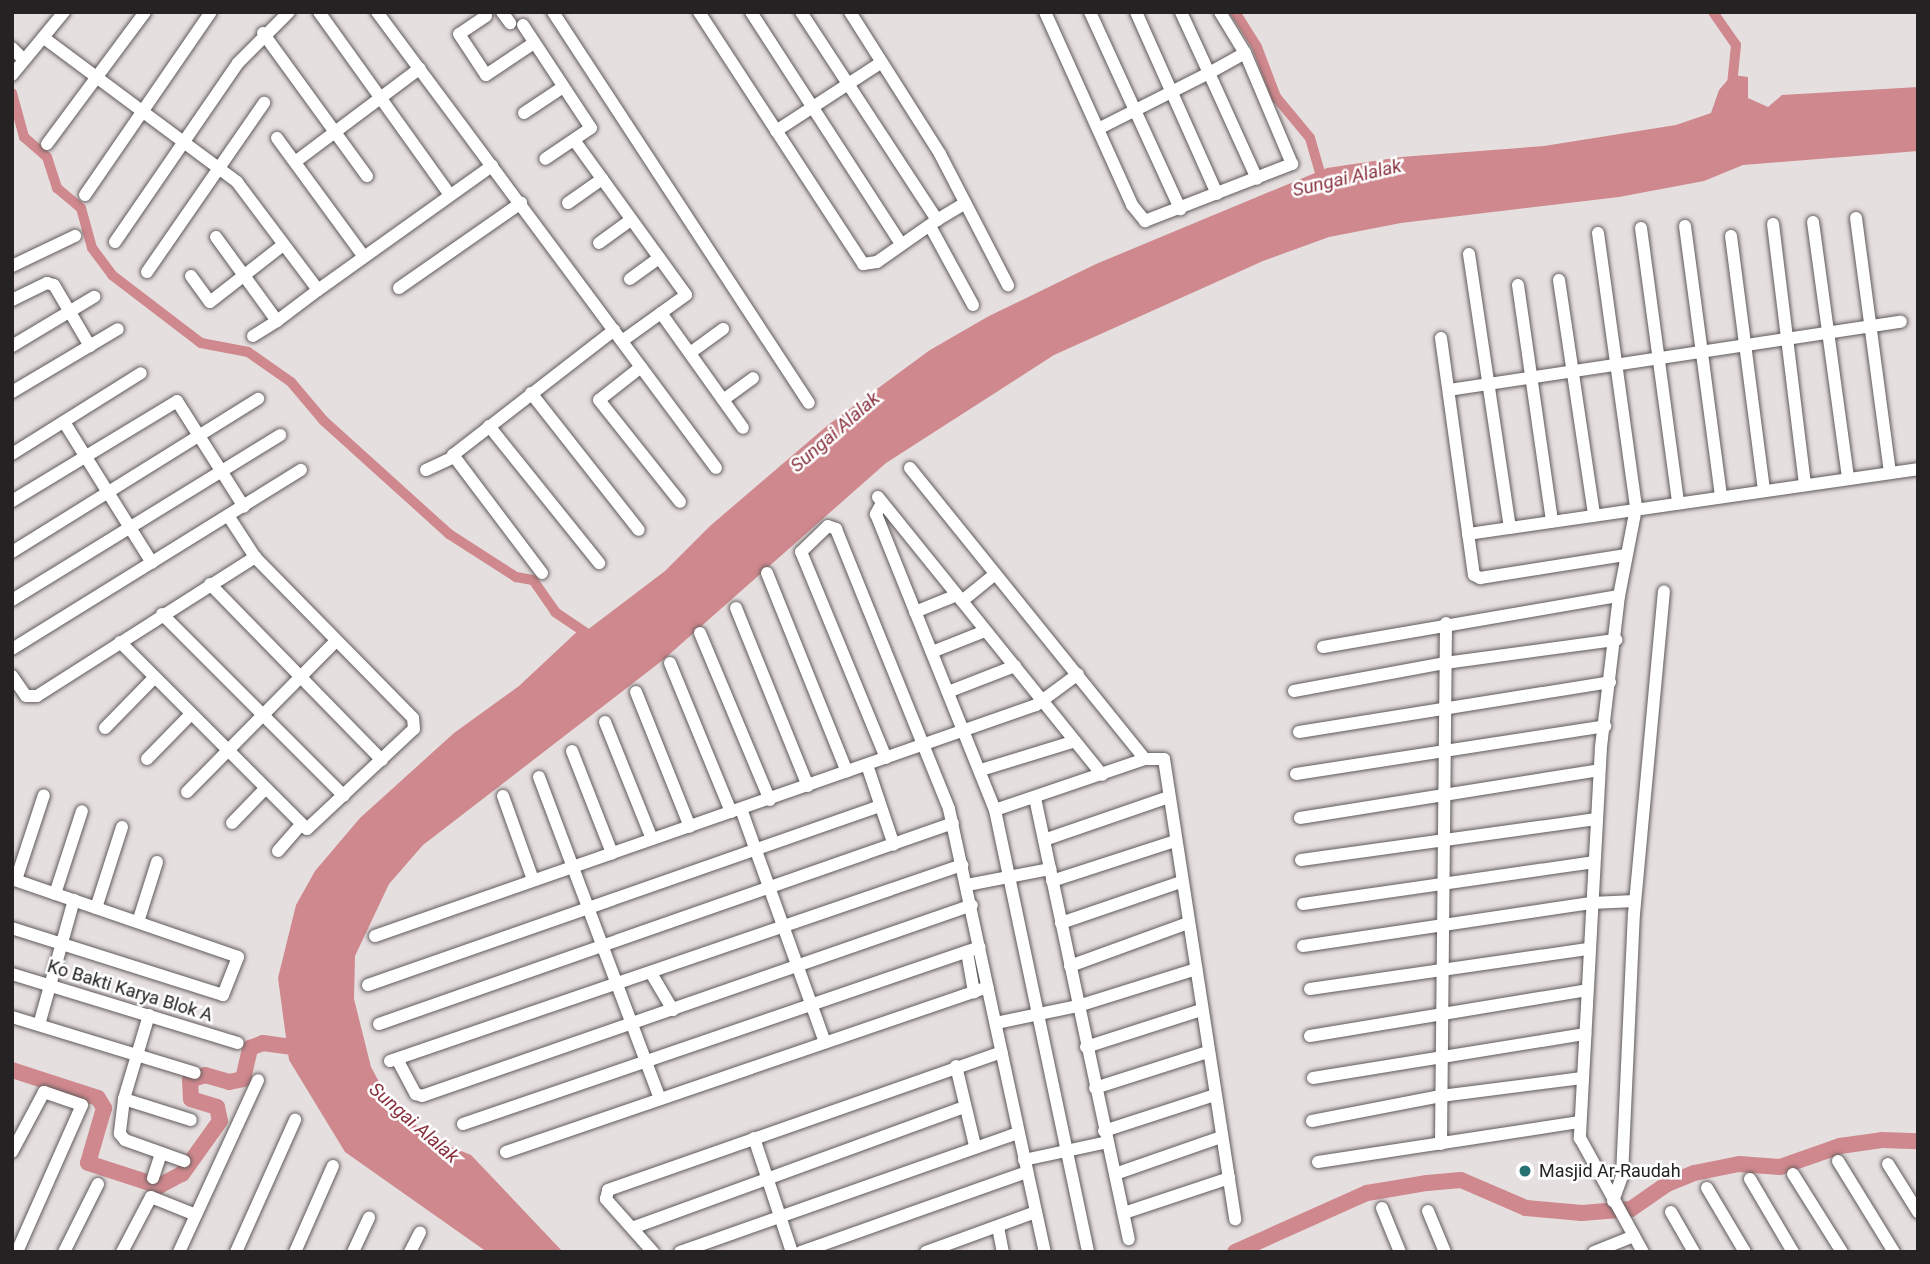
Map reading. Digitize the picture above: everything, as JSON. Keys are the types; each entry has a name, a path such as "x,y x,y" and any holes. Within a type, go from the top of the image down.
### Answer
{"street":[{"path":"12,75 64,12"},
{"path":"47,144 145,12"},
{"path":"85,195 211,12"},
{"path":"115,242 183,142 263,33 289,12"},
{"path":"319,12 378,99 450,195"},
{"path":"377,12 716,468"},
{"path":"553,12 809,402"},
{"path":"699,12 861,262 872,265 965,203"},
{"path":"751,12 901,244"},
{"path":"801,12 934,223 973,305"},
{"path":"850,12 934,144 1008,285"},
{"path":"1045,12 1140,219 1145,221 1257,179 1293,161 1244,53 1220,12"},
{"path":"1090,12 1180,209"},
{"path":"1136,12 1217,194"},
{"path":"1181,12 1257,179"},
{"path":"486,16 459,34 486,75 534,43"},
{"path":"511,20 534,43 591,128 545,159"},
{"path":"263,33 367,176"},
{"path":"44,38 244,191 318,290"},
{"path":"12,48 24,60"},
{"path":"1098,129 1244,53"},
{"path":"776,131 882,62"},
{"path":"295,162 420,68"},
{"path":"524,113 563,87"},
{"path":"147,272 264,103"},
{"path":"277,138 364,257"},
{"path":"574,140 686,295 622,341"},
{"path":"253,336 492,166"},
{"path":"568,203 602,178"},
{"path":"399,288 521,203"},
{"path":"1856,218 1890,473"},
{"path":"599,243 631,220"},
{"path":"1813,222 1848,478"},
{"path":"1773,224 1805,485"},
{"path":"1685,226 1721,496"},
{"path":"1641,228 1678,503"},
{"path":"1598,233 1636,508 1619,596 1599,770 1580,1122 1582,1146 1643,1252"},
{"path":"12,266 75,236"},
{"path":"1731,236 1764,490"},
{"path":"216,237 277,321"},
{"path":"191,276 210,302 283,245"},
{"path":"1469,254 1491,383 1510,528"},
{"path":"630,279 659,258"},
{"path":"1559,280 1594,515"},
{"path":"12,300 50,283 90,346"},
{"path":"1518,285 1552,522"},
{"path":"12,346 94,297"},
{"path":"661,313 743,428"},
{"path":"1449,390 1616,363 1829,335 1901,322"},
{"path":"12,392 118,329"},
{"path":"690,353 723,329"},
{"path":"426,470 453,458 489,426 614,330"},
{"path":"1441,338 1468,534 1477,578 1626,555"},
{"path":"641,367 599,400 680,502"},
{"path":"12,453 141,373"},
{"path":"723,400 753,378"},
{"path":"531,393 639,530"},
{"path":"12,552 258,399"},
{"path":"12,501 173,401 180,404 244,507"},
{"path":"64,422 152,563"},
{"path":"489,426 599,563"},
{"path":"12,600 280,435"},
{"path":"453,458 542,573"},
{"path":"910,468 1145,760"},
{"path":"1468,534 1918,469"},
{"path":"12,649 301,470"},
{"path":"1088,1252 995,810 981,769 876,514 880,500 1102,775"},
{"path":"120,642 300,825 307,829 316,825 415,729 416,722 335,642 255,557 229,517"},
{"path":"886,758 801,552 828,526 836,529 926,744 953,823 1045,1252"},
{"path":"12,676 30,698 255,557"},
{"path":"767,573 848,772"},
{"path":"915,612 959,598 994,575"},
{"path":"210,584 382,760"},
{"path":"1615,1205 1622,1176 1635,901 1664,591"},
{"path":"1322,647 1447,623 1619,596"},
{"path":"736,608 808,786"},
{"path":"162,614 344,796"},
{"path":"1441,1144 1447,623"},
{"path":"932,652 985,631"},
{"path":"700,633 770,800"},
{"path":"1294,691 1445,663 1616,640"},
{"path":"187,792 335,642"},
{"path":"670,663 754,849 825,1042"},
{"path":"948,692 1015,666"},
{"path":"375,936 770,800 1044,701 1078,674"},
{"path":"105,728 154,678"},
{"path":"1299,732 1610,682"},
{"path":"636,692 690,827"},
{"path":"147,759 191,714"},
{"path":"605,722 652,839"},
{"path":"1296,774 1605,726"},
{"path":"981,769 1075,741"},
{"path":"572,751 612,853"},
{"path":"995,810 1145,760 1164,759 1235,1220"},
{"path":"867,765 894,845"},
{"path":"1300,818 1599,770"},
{"path":"539,777 590,906 660,1099"},
{"path":"232,823 265,789"},
{"path":"12,928 226,994 237,954 14,880 44,795"},
{"path":"502,796 533,880"},
{"path":"1044,840 1169,797"},
{"path":"1035,798 1129,1239"},
{"path":"368,985 880,806"},
{"path":"55,894 82,811"},
{"path":"1301,860 1444,837 1596,818"},
{"path":"379,1024 953,823"},
{"path":"278,850 300,825"},
{"path":"96,908 122,827"},
{"path":"967,885 1007,877 1051,875 1175,841"},
{"path":"138,922 157,862"},
{"path":"1303,904 1593,862"},
{"path":"962,865 393,1060 420,1096 972,905"},
{"path":"1061,923 1181,882"},
{"path":"39,1025 74,900"},
{"path":"1303,946 1591,903 1635,901"},
{"path":"1070,966 1188,923"},
{"path":"463,1124 980,947"},
{"path":"1310,989 1443,972 1588,949"},
{"path":"967,952 974,992"},
{"path":"996,1023 1078,1006 1196,969"},
{"path":"651,973 673,1010"},
{"name":"Ko Bakti Karya Blok A","path":"12,974 238,1043"},
{"path":"506,1152 988,987"},
{"path":"1310,1036 1587,990"},
{"path":"1086,1047 1201,1010"},
{"path":"149,1015 124,1099 121,1137 184,1161"},
{"path":"12,1017 195,1073"},
{"path":"1313,1077 1585,1034"},
{"path":"653,1252 606,1199 608,1190 1002,1052"},
{"path":"1096,1088 1208,1052"},
{"path":"956,1066 975,1146"},
{"path":"1312,1121 1441,1096 1582,1077"},
{"path":"179,1252 258,1080"},
{"path":"12,1152 44,1092 82,1105 17,1252"},
{"path":"801,1252 1215,1096"},
{"path":"124,1099 191,1119"},
{"path":"632,1228 766,1176 965,1107"},
{"path":"236,1252 295,1120"},
{"path":"1318,1162 1580,1122"},
{"path":"680,1252 1018,1133"},
{"path":"1115,1174 1221,1137"},
{"path":"754,1138 778,1217 792,1252"},
{"path":"153,1178 161,1153"},
{"path":"1838,1161 1894,1252"},
{"path":"1888,1164 1918,1212"},
{"path":"295,1252 333,1166"},
{"path":"1793,1174 1842,1252"},
{"path":"1124,1213 1229,1178"},
{"path":"1750,1179 1793,1252"},
{"path":"64,1252 98,1184"},
{"path":"1707,1188 1745,1252"},
{"path":"122,1252 151,1197 196,1215"},
{"path":"1382,1208 1400,1252"},
{"path":"1428,1211 1445,1252"},
{"path":"926,1252 949,1248 1036,1212"},
{"path":"1671,1212 1694,1252"},
{"path":"353,1252 369,1217"},
{"path":"998,1227 1003,1252"},
{"path":"410,1252 420,1231"},
{"path":"1594,1252 1632,1232"}],"water":[{"name":"Sungai Alalak","path":"1732,75 1748,77 1748,98 1768,107 1782,95 1918,87 1918,151 1743,165 1704,181 1619,197 1401,223 1329,237 1263,261 1054,355 886,463 663,660 423,845 389,884 355,956 354,999 371,1067 391,1104 432,1139 471,1155 563,1252 487,1252 345,1152 289,1060 278,978 296,905 315,871 360,818 454,733 519,686 581,628 582,634 665,571 710,526 828,425 930,350 989,316 1096,264 1327,168 1401,157 1544,146 1676,125 1711,113 1719,90"}],"waterway":[{"name":"Sungai Alalak","path":"1235,12 1257,47 1276,97 1310,138 1323,183"},
{"path":"1713,12 1736,45 1732,85"},
{"path":"12,93 24,137 47,157 57,188 81,208 92,248 112,275 201,343 248,352 291,382 324,421 449,534 516,577 533,580 555,612 595,639"},
{"path":"12,1070 98,1098 104,1108 88,1163 159,1186 182,1174 220,1121 217,1107 191,1099 190,1080 205,1075 229,1082 243,1079 250,1048 263,1043 306,1049"},
{"path":"1235,1252 1367,1193 1427,1183 1461,1180 1526,1208 1582,1213 1631,1209 1667,1184 1694,1173 1739,1164 1780,1167 1840,1146 1882,1140 1918,1141"}],"place":[{"name":"Masjid Ar-Raudah","path":"1525,1171"}]}
